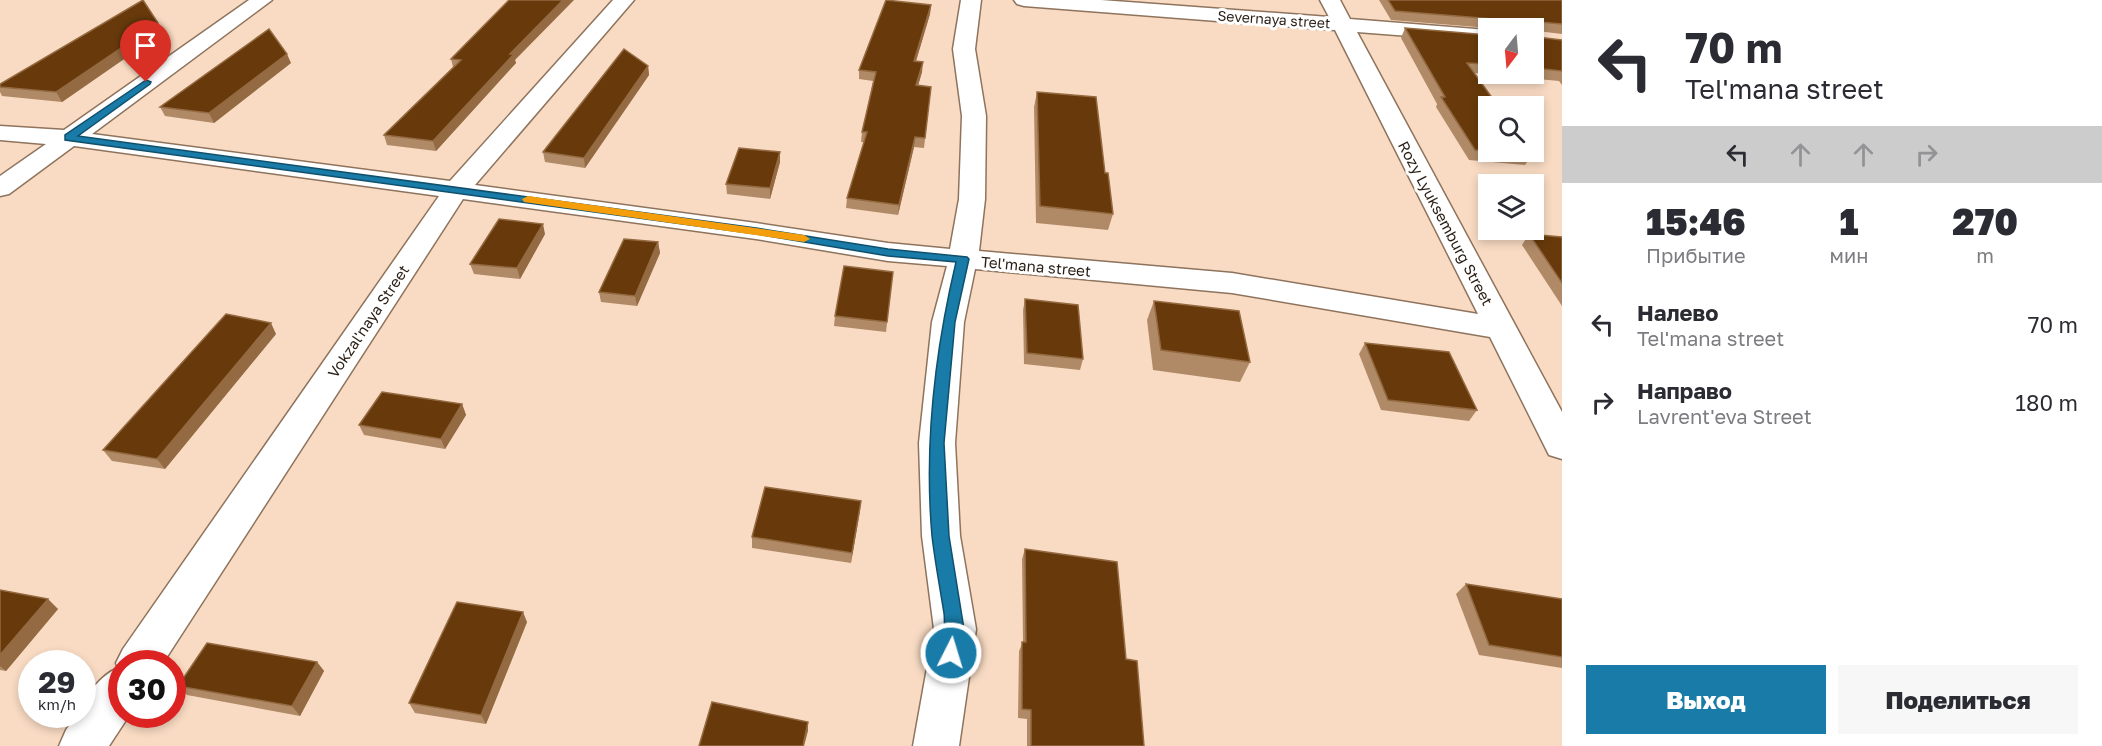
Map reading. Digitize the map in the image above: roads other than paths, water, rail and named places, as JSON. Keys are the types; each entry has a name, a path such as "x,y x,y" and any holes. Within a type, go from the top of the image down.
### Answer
{"street":[{"path":"0,188 262,0"},
{"name":"Vokzal'naya Street","path":"147,650 456,190 624,0"},
{"path":"936,746 955,629 940,536 937,443 948,322 963,259 972,199 974,116 964,50 971,0"},
{"name":"Severnaya street","path":"1024,0 1478,35"},
{"name":"Rozy Lyuksemburg Street","path":"1330,0 1562,445"},
{"name":"Tel'mana street","path":"0,133 69,138 756,231 888,252 1232,283 1501,328"},
{"path":"82,746 108,708"}]}
